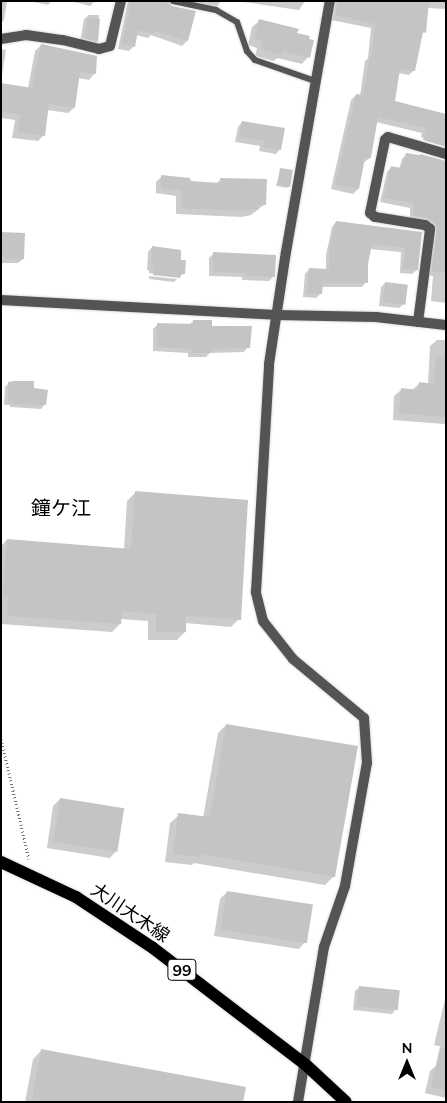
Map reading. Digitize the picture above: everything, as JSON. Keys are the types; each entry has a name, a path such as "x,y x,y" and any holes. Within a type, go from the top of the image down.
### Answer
{"main road":[{"name":"大川大木線","path":"1,862 76,897 153,948 306,1065 346,1102"}],"street":[{"path":"1,39 26,35 63,40 99,49 110,46 121,1"},
{"path":"298,1102 306,1065 324,947 345,886 367,763 364,718 293,659 263,621 256,592 264,430 276,315 330,1"},
{"path":"418,322 430,229 425,225 375,217 370,213 388,138 446,154"},
{"path":"1,300 276,315 376,318 446,325"}],"lane":[{"path":"173,1 216,10 237,22 247,51 254,60 315,81"}],"path":[{"path":"1,739 32,877"}],"building":[{"path":"131,1 168,1 172,6 196,11 188,41 155,31 154,34 138,30 135,47 122,44"},
{"path":"338,1 429,1 426,33 423,32 415,71 400,69 395,101 446,114 446,147 423,140 426,128 378,117 371,158 365,158 359,189 335,185 356,94 363,95 370,55 372,55 375,24 335,15"},
{"path":"88,18 100,19 98,42 84,38"},
{"path":"259,19 299,29 297,33 310,36 309,39 314,40 310,58 283,51 282,55 261,49 263,41 254,39"},
{"path":"41,44 97,56 96,74 80,72 75,108 49,104 45,136 17,132 20,114 1,112 1,83 32,88"},
{"path":"242,121 285,128 281,150 263,147 264,141 239,137"},
{"path":"406,153 420,154 446,161 446,272 431,271 437,230 435,224 427,218 414,216 414,203 384,198 391,166 401,168"},
{"path":"280,168 293,170 290,187 277,185"},
{"path":"161,175 190,178 191,181 220,183 220,178 267,179 266,205 258,205 258,210 249,209 249,211 181,208 181,190 161,188"},
{"path":"336,221 422,232 418,270 403,269 405,248 372,244 368,264 368,283 323,283 322,294 307,293 309,268 329,269 329,250"},
{"path":"1,232 25,233 24,259 4,258 4,255 1,255"},
{"path":"152,246 181,250 181,260 186,260 185,274 181,274 180,278 153,275 154,266 151,265"},
{"path":"213,252 276,255 275,277 246,276 246,273 213,272"},
{"path":"385,282 408,285 405,305 383,302"},
{"path":"193,320 212,320 212,326 252,326 250,348 211,349 211,353 192,353 193,349 157,347 157,323 193,324"},
{"path":"436,357 446,357 446,417 399,413 401,388 418,390 419,382 434,384"},
{"path":"34,381 34,388 48,390 46,405 13,404 13,401 8,401 8,382"},
{"path":"135,491 248,500 241,620 186,615 186,632 156,632 156,614 122,611 121,624 7,616 9,596 3,595 7,539 131,549"},
{"path":"226,724 358,746 335,877 202,854 201,857 173,854 178,813 210,817"},
{"path":"60,798 124,808 117,852 53,841"},
{"path":"227,891 313,905 307,943 221,930"},
{"path":"359,986 400,990 398,1010 357,1006"},
{"path":"440,1047 446,1047 446,1090 431,1087"},
{"path":"41,1049 246,1087 243,1102 46,1102 32,1099"}],"district":[{"name":"鐘ケ江","path":"61,507"}]}
